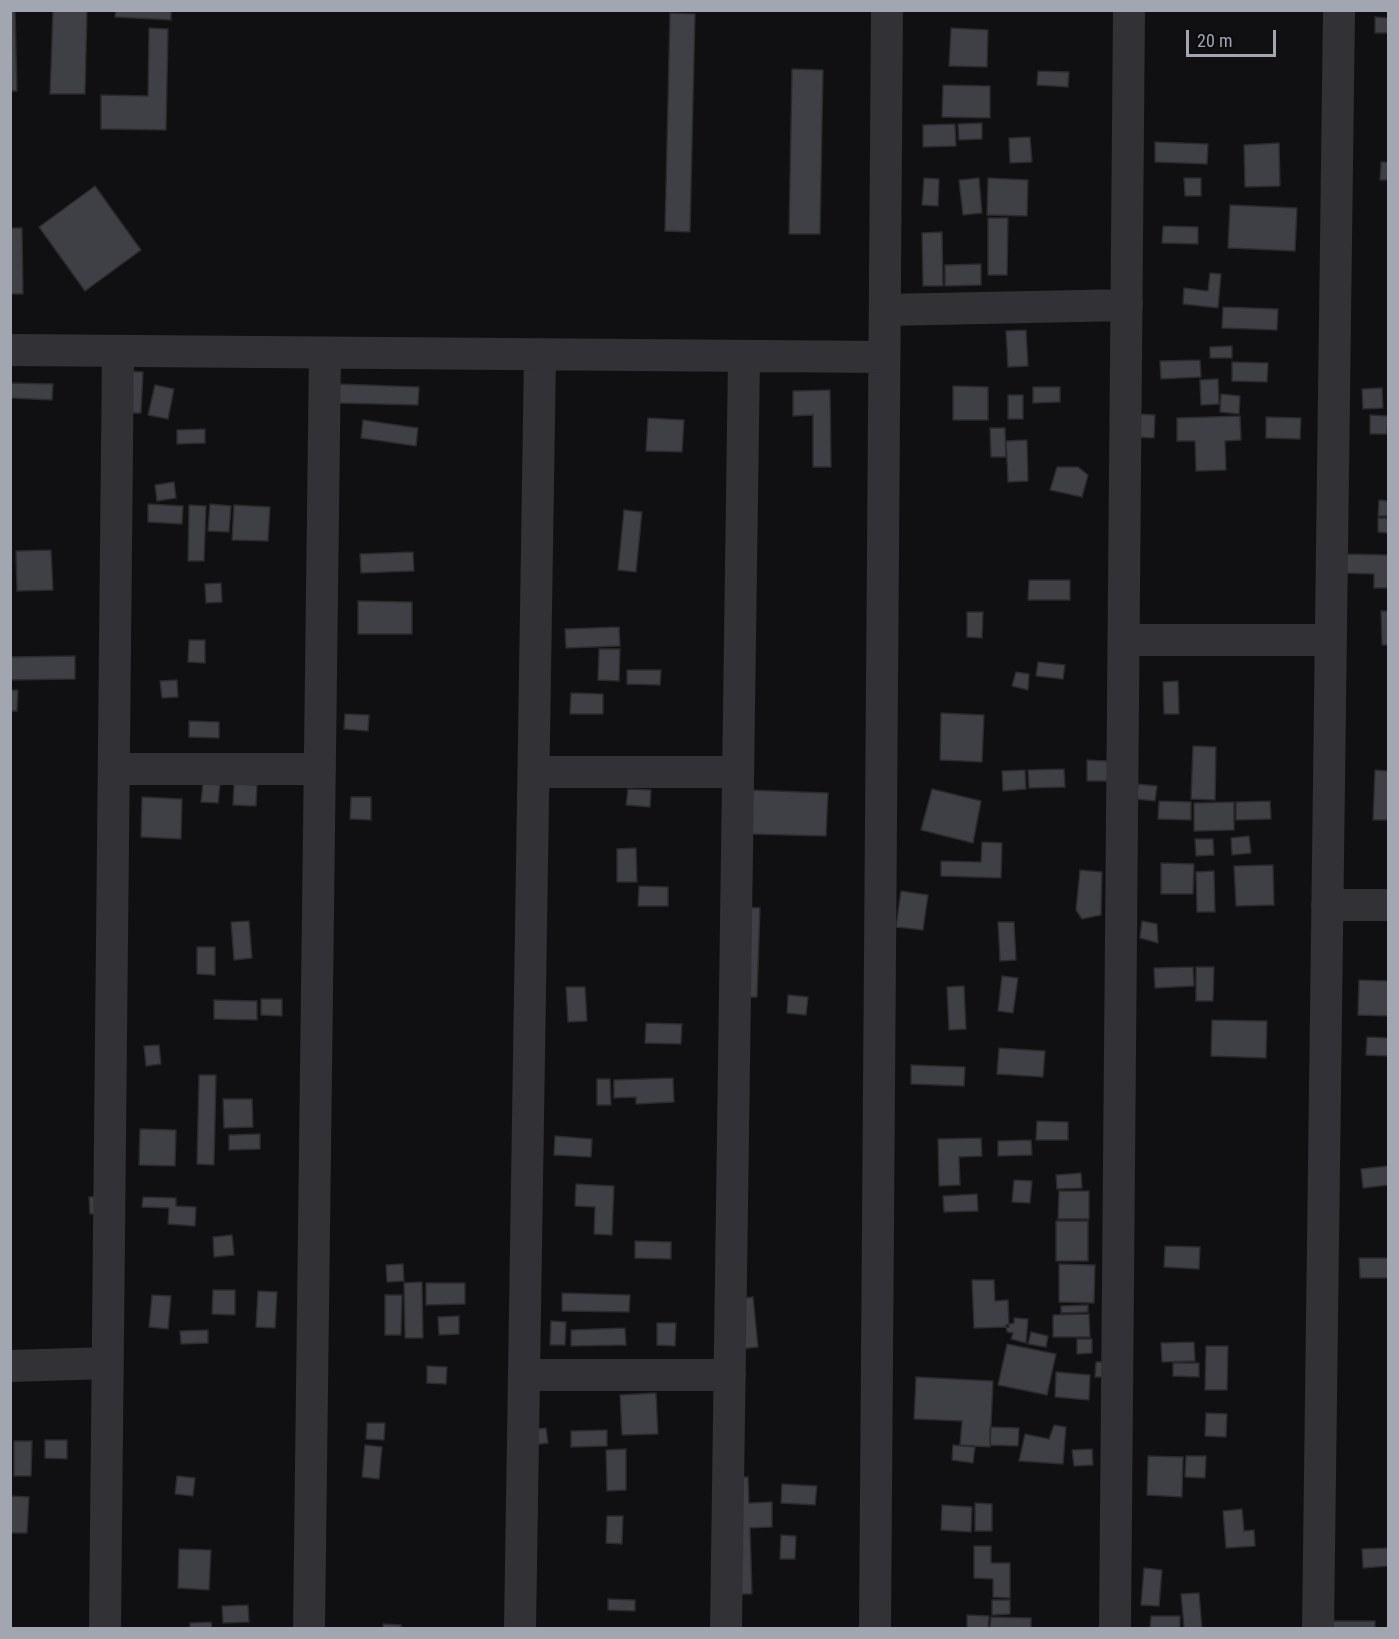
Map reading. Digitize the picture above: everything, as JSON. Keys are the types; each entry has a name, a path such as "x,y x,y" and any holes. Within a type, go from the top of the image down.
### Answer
{"street":[{"path":"875,1629 887,10"},
{"path":"1115,1629 1129,10"},
{"path":"1317,1629 1339,10"},
{"path":"885,310 1126,305"},
{"path":"10,350 884,357"},
{"path":"105,1629 118,351"},
{"path":"309,1629 325,353"},
{"path":"520,1629 540,355"},
{"path":"726,1629 744,356"},
{"path":"1124,640 1330,640"},
{"path":"114,769 320,769"},
{"path":"534,772 738,772"},
{"path":"1327,905 1389,905"},
{"path":"10,1366 107,1364"},
{"path":"524,1375 730,1375"}],"building":[{"path":"10,10 15,10 17,91 10,91"},
{"path":"53,10 87,10 85,94 50,94"},
{"path":"116,10 171,10 171,20 115,17"},
{"path":"670,13 695,14 690,232 665,231"},
{"path":"1375,17 1388,18 1388,33 1375,33"},
{"path":"149,28 168,29 166,130 101,129 101,95 148,96"},
{"path":"951,28 988,30 987,67 949,66"},
{"path":"792,69 823,70 820,234 789,234"},
{"path":"1038,71 1069,72 1068,87 1037,85"},
{"path":"943,85 990,86 990,118 942,117"},
{"path":"982,123 982,139 959,140 958,124"},
{"path":"955,124 956,146 923,147 923,125"},
{"path":"1030,137 1032,162 1010,163 1009,138"},
{"path":"1155,142 1208,144 1207,164 1155,162"},
{"path":"1279,143 1280,186 1245,187 1244,145"},
{"path":"1381,162 1388,162 1388,180 1380,180"},
{"path":"924,178 939,179 938,206 922,205"},
{"path":"979,178 982,213 963,215 959,180"},
{"path":"988,178 1028,180 1027,216 987,215"},
{"path":"1184,178 1201,178 1201,196 1185,196"},
{"path":"95,186 141,250 85,291 39,227"},
{"path":"1230,205 1297,208 1295,251 1228,248"},
{"path":"988,218 1008,218 1007,275 988,275"},
{"path":"1163,226 1198,227 1198,244 1162,243"},
{"path":"10,228 22,228 23,294 10,294"},
{"path":"942,232 943,286 923,286 922,233"},
{"path":"981,264 981,285 945,286 945,265"},
{"path":"1210,273 1221,274 1218,308 1183,304 1184,288 1208,291"},
{"path":"1223,307 1278,309 1277,330 1222,328"},
{"path":"1026,330 1028,366 1008,367 1006,331"},
{"path":"1232,346 1232,358 1210,358 1210,347"},
{"path":"1200,360 1201,377 1161,379 1160,361"},
{"path":"1232,362 1268,363 1267,382 1232,381"},
{"path":"126,371 143,372 141,413 125,413"},
{"path":"1218,379 1219,404 1201,405 1200,380"},
{"path":"10,383 53,384 52,400 10,398"},
{"path":"338,384 419,387 418,405 337,403"},
{"path":"155,385 174,389 168,419 148,415"},
{"path":"953,386 988,387 988,420 953,420"},
{"path":"1033,387 1060,387 1060,402 1033,403"},
{"path":"1382,388 1383,408 1363,409 1362,389"},
{"path":"830,390 831,467 813,467 813,415 793,416 793,391"},
{"path":"1221,394 1240,396 1239,414 1220,412"},
{"path":"1008,395 1023,395 1023,419 1008,419"},
{"path":"1138,414 1155,415 1154,438 1137,437"},
{"path":"1370,415 1388,416 1387,434 1370,434"},
{"path":"1240,416 1241,440 1225,441 1226,470 1196,471 1195,441 1177,441 1177,418"},
{"path":"1266,417 1301,418 1300,439 1266,438"},
{"path":"648,418 684,420 682,452 646,451"},
{"path":"363,420 418,428 416,446 361,438"},
{"path":"990,428 1005,428 1006,457 991,457"},
{"path":"205,429 205,443 177,444 177,430"},
{"path":"1027,440 1028,481 1008,482 1006,441"},
{"path":"1057,467 1078,467 1088,475 1082,497 1050,490"},
{"path":"174,482 176,498 157,501 155,485"},
{"path":"1379,500 1388,501 1388,516 1378,516"},
{"path":"148,504 183,506 182,524 148,522"},
{"path":"210,504 231,506 229,532 208,531"},
{"path":"189,505 206,506 204,561 188,561"},
{"path":"234,505 270,507 268,541 232,540"},
{"path":"624,510 642,512 636,572 618,570"},
{"path":"1378,518 1388,518 1388,533 1378,532"},
{"path":"51,550 53,590 17,591 16,551"},
{"path":"413,552 414,571 361,573 360,554"},
{"path":"1343,554 1388,555 1388,588 1374,588 1374,574 1343,573"},
{"path":"1029,580 1070,580 1070,600 1028,600"},
{"path":"221,583 222,602 206,603 205,584"},
{"path":"358,601 412,602 412,634 358,634"},
{"path":"1381,611 1388,611 1388,645 1382,645"},
{"path":"967,612 983,612 982,638 967,637"},
{"path":"619,627 620,646 566,648 565,629"},
{"path":"189,640 205,640 205,663 188,662"},
{"path":"599,649 620,649 619,681 598,680"},
{"path":"75,656 75,679 10,680 10,657"},
{"path":"1038,662 1065,665 1063,679 1036,676"},
{"path":"627,670 661,670 660,685 627,684"},
{"path":"1016,672 1029,674 1028,690 1012,686"},
{"path":"177,680 178,697 162,698 160,681"},
{"path":"1178,681 1179,714 1164,714 1163,682"},
{"path":"10,690 18,690 17,711 10,711"},
{"path":"571,693 603,694 603,714 570,714"},
{"path":"941,713 984,715 982,762 940,760"},
{"path":"345,714 369,715 368,731 344,729"},
{"path":"189,721 219,722 219,738 189,737"},
{"path":"1193,746 1216,747 1215,800 1191,799"},
{"path":"1087,760 1107,761 1110,781 1087,781"},
{"path":"1064,769 1065,787 1029,788 1028,770"},
{"path":"1025,770 1026,789 1003,791 1002,771"},
{"path":"1375,770 1388,771 1388,820 1373,820"},
{"path":"203,783 220,785 218,803 201,802"},
{"path":"234,784 257,785 256,806 233,805"},
{"path":"1138,784 1157,786 1155,801 1136,799"},
{"path":"628,789 651,790 650,807 626,805"},
{"path":"932,789 981,801 973,843 921,830"},
{"path":"750,790 828,793 826,836 749,834"},
{"path":"142,797 182,799 181,839 141,837"},
{"path":"351,797 371,797 371,820 350,819"},
{"path":"1159,801 1191,802 1191,820 1158,819"},
{"path":"1270,801 1271,819 1236,820 1236,802"},
{"path":"1234,802 1234,830 1194,831 1194,803"},
{"path":"1249,836 1251,853 1232,855 1231,838"},
{"path":"1195,839 1213,839 1214,855 1196,856"},
{"path":"982,842 1002,843 1001,878 941,876 941,861 981,862"},
{"path":"636,848 637,882 617,882 617,849"},
{"path":"1161,863 1194,864 1193,894 1161,894"},
{"path":"1273,865 1274,905 1236,906 1234,866"},
{"path":"1080,870 1102,872 1101,915 1082,919 1076,910"},
{"path":"1214,871 1215,912 1197,912 1196,872"},
{"path":"639,886 668,887 668,906 638,906"},
{"path":"901,891 928,895 923,930 896,927"},
{"path":"744,907 760,908 757,997 740,997"},
{"path":"249,921 252,958 234,960 231,922"},
{"path":"1142,921 1157,924 1158,943 1140,938"},
{"path":"998,922 1014,922 1016,960 1000,961"},
{"path":"197,947 215,947 215,975 197,974"},
{"path":"1193,967 1194,986 1155,988 1154,968"},
{"path":"1196,967 1214,967 1213,1001 1196,1001"},
{"path":"1002,976 1018,978 1013,1013 998,1011"},
{"path":"1359,980 1388,981 1388,1016 1358,1015"},
{"path":"964,986 966,1029 949,1030 947,987"},
{"path":"566,987 585,987 587,1021 568,1022"},
{"path":"788,995 808,997 806,1015 787,1013"},
{"path":"261,999 282,999 282,1016 261,1015"},
{"path":"214,1000 257,1001 257,1020 214,1019"},
{"path":"1212,1020 1267,1021 1266,1058 1211,1056"},
{"path":"646,1023 682,1024 681,1044 645,1043"},
{"path":"1367,1037 1388,1038 1388,1056 1366,1055"},
{"path":"159,1045 161,1064 146,1066 144,1046"},
{"path":"999,1048 1045,1051 1043,1077 997,1074"},
{"path":"911,1065 965,1067 964,1086 911,1084"},
{"path":"199,1075 216,1075 214,1165 197,1164"},
{"path":"673,1078 674,1102 636,1104 636,1097 614,1098 614,1080"},
{"path":"597,1079 610,1079 611,1105 597,1105"},
{"path":"223,1099 252,1099 253,1127 224,1128"},
{"path":"1037,1121 1068,1122 1068,1140 1036,1140"},
{"path":"140,1129 176,1130 175,1166 139,1165"},
{"path":"260,1134 260,1149 229,1150 229,1135"},
{"path":"555,1136 592,1139 591,1157 554,1155"},
{"path":"981,1138 982,1156 959,1157 960,1185 939,1186 938,1139"},
{"path":"1031,1140 1032,1155 998,1156 998,1141"},
{"path":"1388,1166 1388,1185 1363,1188 1361,1169"},
{"path":"1081,1173 1082,1188 1057,1189 1056,1175"},
{"path":"1014,1180 1032,1181 1030,1203 1012,1202"},
{"path":"576,1184 614,1186 612,1235 594,1234 595,1207 575,1206"},
{"path":"1059,1191 1089,1191 1089,1219 1058,1219"},
{"path":"977,1194 978,1211 944,1212 943,1196"},
{"path":"110,1196 110,1213 90,1214 89,1197"},
{"path":"143,1197 176,1198 176,1206 196,1207 195,1226 168,1224 169,1208 142,1207"},
{"path":"1056,1221 1088,1221 1088,1261 1056,1261"},
{"path":"232,1235 234,1255 214,1257 213,1237"},
{"path":"635,1241 671,1242 671,1259 635,1258"},
{"path":"1165,1246 1200,1247 1199,1269 1164,1267"},
{"path":"1359,1258 1388,1258 1388,1278 1360,1278"},
{"path":"403,1264 404,1281 387,1282 386,1265"},
{"path":"1059,1264 1095,1265 1094,1303 1059,1302"},
{"path":"972,1280 994,1280 995,1301 1008,1300 1009,1327 974,1328"},
{"path":"422,1282 423,1338 405,1338 404,1283"},
{"path":"426,1283 465,1283 465,1304 426,1305"},
{"path":"213,1290 235,1290 235,1315 212,1314"},
{"path":"258,1291 277,1292 275,1328 256,1327"},
{"path":"562,1293 630,1295 629,1312 562,1311"},
{"path":"152,1295 171,1296 168,1329 149,1327"},
{"path":"385,1295 402,1295 401,1335 385,1335"},
{"path":"753,1297 758,1347 740,1349 735,1299"},
{"path":"1088,1305 1088,1312 1061,1313 1061,1306"},
{"path":"1089,1314 1090,1337 1053,1337 1053,1315"},
{"path":"459,1316 459,1334 439,1335 438,1317"},
{"path":"1014,1318 1028,1319 1026,1343 1011,1339 1013,1333 1007,1332 1006,1325 1014,1323"},
{"path":"551,1321 566,1322 565,1345 550,1345"},
{"path":"657,1323 676,1323 675,1346 657,1345"},
{"path":"625,1328 626,1345 571,1346 571,1330"},
{"path":"208,1330 208,1343 181,1344 180,1331"},
{"path":"1031,1332 1048,1336 1046,1347 1028,1344"},
{"path":"1077,1339 1092,1339 1092,1353 1077,1354"},
{"path":"1194,1342 1195,1361 1162,1362 1161,1343"},
{"path":"1007,1344 1056,1354 1047,1395 998,1385"},
{"path":"1206,1346 1228,1346 1227,1390 1205,1390"},
{"path":"1096,1362 1104,1362 1104,1377 1095,1377"},
{"path":"1173,1363 1199,1363 1199,1377 1173,1376"},
{"path":"427,1366 447,1367 446,1384 427,1383"},
{"path":"1056,1372 1090,1375 1089,1400 1055,1397"},
{"path":"916,1377 993,1381 990,1447 960,1445 962,1421 914,1419"},
{"path":"656,1393 658,1434 622,1435 620,1395"},
{"path":"1206,1413 1227,1414 1226,1437 1205,1436"},
{"path":"367,1423 385,1423 384,1440 366,1439"},
{"path":"1054,1425 1066,1427 1063,1464 1019,1461 1025,1434 1049,1439"},
{"path":"990,1427 1019,1428 1018,1446 990,1445"},
{"path":"546,1428 548,1443 527,1446 525,1430"},
{"path":"607,1430 607,1446 571,1447 571,1431"},
{"path":"45,1440 67,1440 67,1459 45,1458"},
{"path":"14,1441 32,1441 31,1476 14,1476"},
{"path":"365,1445 382,1447 379,1479 362,1477"},
{"path":"953,1445 975,1447 973,1463 952,1460"},
{"path":"626,1449 626,1490 607,1491 606,1450"},
{"path":"1092,1449 1093,1465 1074,1466 1072,1450"},
{"path":"1148,1456 1183,1457 1182,1497 1147,1495"},
{"path":"1186,1456 1206,1456 1205,1478 1185,1477"},
{"path":"177,1476 195,1478 193,1496 175,1494"},
{"path":"734,1477 748,1477 749,1503 772,1502 772,1527 750,1528 752,1594 736,1594"},
{"path":"782,1484 817,1486 815,1505 781,1503"},
{"path":"10,1496 29,1497 27,1533 10,1533"},
{"path":"975,1503 992,1504 992,1531 975,1531"},
{"path":"942,1505 972,1507 971,1532 941,1530"},
{"path":"1242,1509 1244,1531 1254,1530 1255,1546 1226,1548 1223,1511"},
{"path":"607,1516 623,1516 622,1544 606,1543"},
{"path":"781,1535 796,1536 795,1559 780,1559"},
{"path":"974,1546 991,1546 991,1563 1010,1563 1010,1598 993,1597 993,1579 974,1578"},
{"path":"1388,1548 1388,1566 1363,1568 1362,1549"},
{"path":"179,1549 211,1550 209,1590 178,1588"},
{"path":"1144,1568 1162,1570 1159,1606 1141,1605"},
{"path":"1199,1593 1202,1628 1184,1628 1181,1594"},
{"path":"608,1599 635,1600 635,1611 608,1610"},
{"path":"992,1600 1010,1600 1010,1614 992,1615"},
{"path":"248,1605 249,1622 223,1623 222,1606"},
{"path":"967,1615 989,1616 988,1628 967,1628"},
{"path":"1151,1616 1180,1616 1180,1628 1150,1628"},
{"path":"991,1617 1031,1618 1031,1628 990,1628"},
{"path":"1327,1621 1375,1621 1375,1628 1327,1628"},
{"path":"211,1622 212,1628 190,1628 190,1623"},
{"path":"383,1624 401,1625 401,1628 383,1628"}]}
